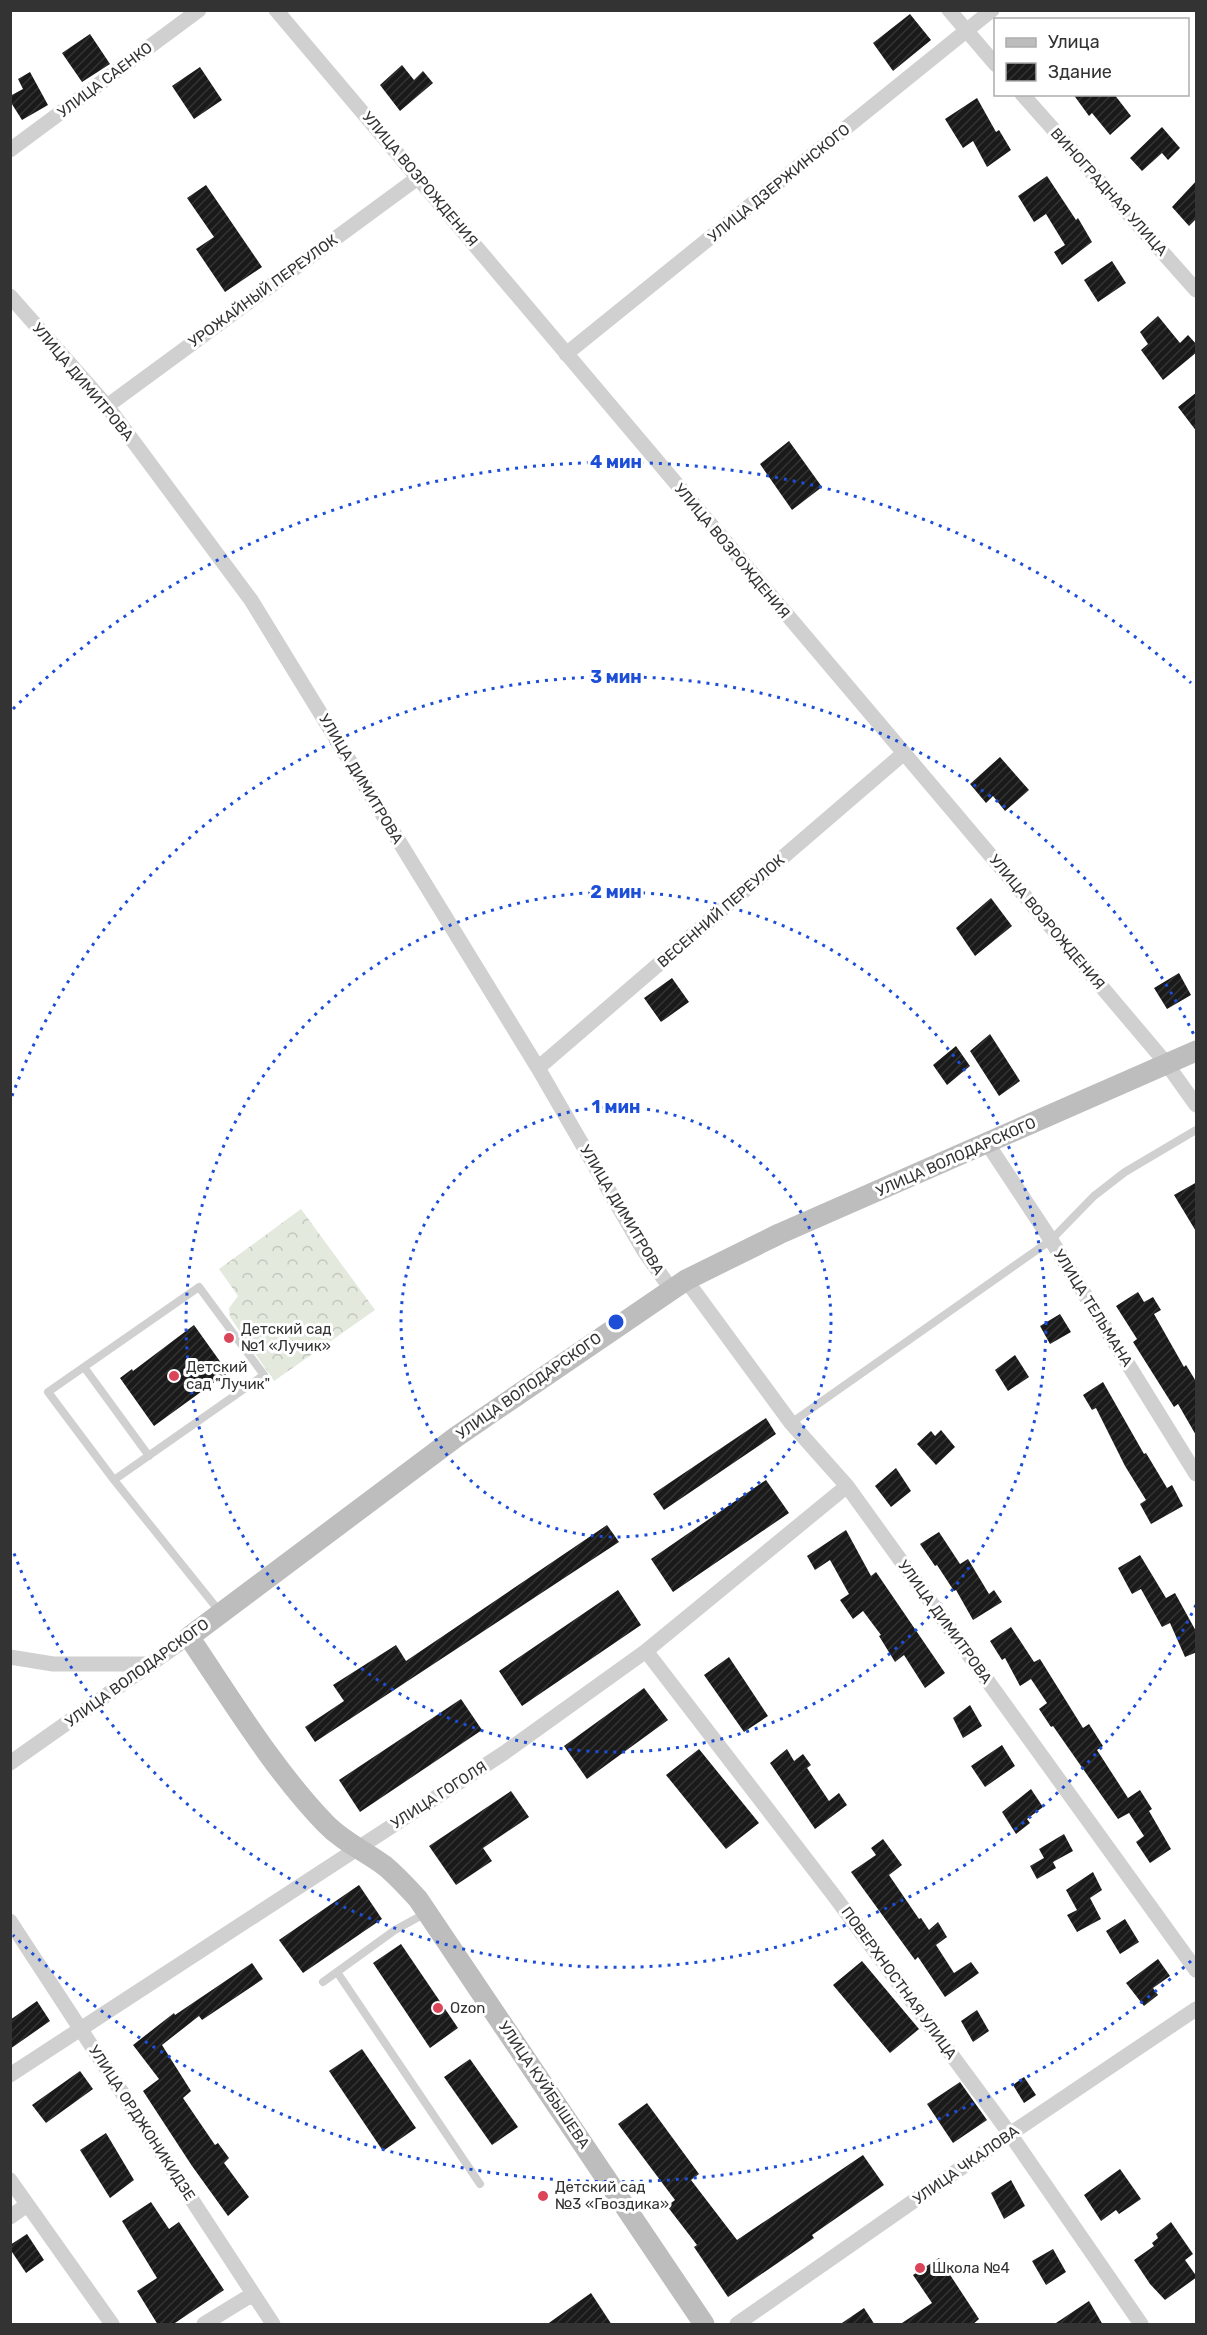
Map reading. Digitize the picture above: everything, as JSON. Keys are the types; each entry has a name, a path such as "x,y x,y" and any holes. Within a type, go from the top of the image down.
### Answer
{"street":[{"name":"УЛИЦА САЕНКО","path":"10,150 199,10"},
{"name":"УЛИЦА ВОЗРОЖДЕНИЯ","path":"276,10 1166,1063 1197,1105"},
{"path":"949,10 994,63"},
{"name":"УЛИЦА ДЗЕРЖИНСКОГО","path":"566,354 967,33 992,10"},
{"name":"ВИНОГРАДНАЯ УЛИЦА","path":"1024,96 1197,290"},
{"name":"УРОЖАЙНЫЙ ПЕРЕУЛОК","path":"107,406 419,177"},
{"name":"УЛИЦА ДИМИТРОВА","path":"10,296 107,406 252,600 538,1068 644,1251 679,1285 791,1423 847,1486 1197,1970"},
{"name":"ВЕСЕННИЙ ПЕРЕУЛОК","path":"538,1068 904,753"},
{"name":"УЛИЦА ВОЛОДАРСКОГО","path":"10,1763 189,1637 220,1611 456,1437 679,1285 769,1238 1197,1050"},
{"name":"УЛИЦА ТЕЛЬМАНА","path":"987,1143 1051,1240 1197,1474"},
{"name":"УЛИЦА ГОГОЛЯ","path":"10,2075 504,1753 646,1651 847,1486"},
{"name":"УЛИЦА КУЙБЫШЕВА","path":"189,1637 289,1780 327,1826 357,1850 395,1875 428,1912 704,2325"},
{"name":"ПОВЕРХНОСТНАЯ УЛИЦА","path":"646,1651 832,1893 1010,2134 1141,2325"},
{"path":"10,1657 53,1664 152,1664"},
{"name":"УЛИЦА ОРДЖОНИКИДЗЕ","path":"10,1921 273,2325"},
{"name":"УЛИЦА ЧКАЛОВА","path":"737,2325 1010,2134 1197,2009"},
{"path":"10,2180 112,2325"},
{"path":"10,2217 27,2205"},
{"path":"204,2325 253,2294"}],"lane":[{"path":"791,1423 1051,1240 1094,1196 1125,1172 1197,1130"},
{"path":"114,1480 264,1375 200,1287 48,1392 114,1480 220,1611"},
{"path":"84,1367 149,1456"},
{"path":"323,1982 395,1930 428,1912"},
{"path":"337,1972 480,2184"}],"green space":[{"path":"301,1209 375,1310 274,1381 230,1317 229,1308 238,1296 219,1269"}],"building":[{"path":"910,14 931,40 893,71 873,43"},
{"path":"90,34 110,64 82,82 62,53"},
{"path":"402,65 414,80 423,71 433,83 400,111 380,85"},
{"path":"200,67 222,100 194,119 172,86"},
{"path":"30,72 48,105 22,120 10,101 10,96 23,89 18,79"},
{"path":"1074,96 1116,96 1131,116 1110,135 1092,113 1089,116"},
{"path":"977,98 996,132 999,130 1011,150 987,167 973,141 963,148 945,119"},
{"path":"1162,127 1180,148 1168,160 1162,153 1142,171 1130,158"},
{"path":"1047,176 1076,220 1078,218 1092,242 1062,265 1054,252 1065,245 1046,214 1034,222 1018,196"},
{"path":"1197,180 1197,218 1189,226 1172,207"},
{"path":"206,185 262,267 225,292 196,249 214,237 187,198"},
{"path":"1112,261 1126,283 1098,302 1084,280"},
{"path":"1158,316 1180,343 1188,335 1197,345 1197,352 1163,380 1141,350 1148,344 1140,332"},
{"path":"1197,392 1197,432 1178,407"},
{"path":"789,441 822,487 792,510 760,464"},
{"path":"1000,757 1029,790 1005,811 993,796 986,803 970,784"},
{"path":"991,898 1012,926 975,956 956,928"},
{"path":"1179,973 1191,995 1167,1009 1154,988"},
{"path":"672,978 689,1002 661,1022 644,998"},
{"path":"990,1034 1020,1081 999,1096 970,1051"},
{"path":"956,1046 970,1066 947,1085 933,1065"},
{"path":"1197,1182 1197,1233 1174,1195"},
{"path":"1138,1292 1144,1302 1153,1297 1161,1310 1154,1314 1184,1367 1186,1365 1197,1383 1197,1437 1178,1404 1174,1407 1133,1342 1137,1339 1116,1306"},
{"path":"1060,1314 1071,1332 1050,1344 1040,1326"},
{"name":"Детский сад \"Лучик\"","path":"194,1325 229,1374 154,1426 120,1378 132,1369 133,1371"},
{"path":"1015,1355 1029,1377 1008,1391 995,1370"},
{"path":"1103,1382 1144,1454 1146,1453 1167,1488 1172,1485 1183,1506 1151,1524 1140,1504 1146,1500 1125,1466 1096,1408 1092,1410 1083,1395"},
{"path":"766,1418 776,1434 664,1510 653,1494"},
{"path":"941,1430 955,1447 936,1465 917,1444 931,1431 935,1436"},
{"path":"896,1468 911,1491 891,1507 875,1486"},
{"path":"766,1480 789,1513 673,1592 651,1559"},
{"path":"607,1525 619,1542 315,1742 305,1727 344,1701 333,1685 396,1645 406,1661"},
{"path":"846,1530 871,1576 876,1572 945,1673 925,1688 904,1655 895,1662 879,1636 881,1635 863,1611 853,1619 840,1600 849,1594 830,1560 815,1570 807,1556"},
{"path":"939,1532 960,1564 968,1559 989,1594 994,1590 1002,1602 973,1620 956,1590 954,1591 920,1544"},
{"path":"1140,1555 1166,1598 1175,1593 1197,1633 1197,1652 1185,1657 1170,1623 1162,1627 1141,1589 1132,1594 1118,1568"},
{"path":"618,1590 641,1625 522,1706 499,1671"},
{"path":"1011,1627 1034,1662 1040,1659 1083,1728 1089,1724 1103,1746 1097,1750 1128,1798 1140,1790 1152,1809 1149,1811 1171,1849 1150,1863 1136,1842 1144,1836 1129,1813 1118,1819 1039,1709 1047,1703 1031,1679 1020,1686 1005,1658 1002,1660 990,1641"},
{"path":"729,1657 768,1716 744,1732 704,1675"},
{"path":"644,1688 668,1720 587,1779 564,1746"},
{"path":"461,1699 482,1730 360,1812 339,1780"},
{"path":"970,1705 982,1726 963,1738 953,1718"},
{"path":"1002,1745 1015,1766 985,1787 971,1766"},
{"path":"699,1749 759,1823 726,1849 666,1775"},
{"path":"787,1749 794,1761 803,1754 811,1765 807,1768 829,1801 839,1793 847,1805 815,1829 770,1763"},
{"path":"1031,1789 1043,1807 1027,1819 1030,1823 1016,1834 1002,1812"},
{"path":"511,1791 529,1817 483,1848 492,1861 456,1885 429,1846"},
{"path":"1064,1834 1073,1851 1053,1862 1056,1868 1037,1879 1030,1866 1044,1858 1039,1849"},
{"path":"883,1839 902,1865 889,1875 929,1930 938,1922 947,1937 936,1945 954,1973 971,1962 979,1973 945,1997 918,1957 915,1960 851,1872 876,1855 871,1848"},
{"path":"1093,1872 1102,1890 1090,1898 1101,1919 1077,1932 1067,1915 1077,1910 1066,1890"},
{"path":"359,1885 382,1919 303,1973 279,1940"},
{"path":"1125,1919 1139,1942 1120,1954 1106,1931"},
{"path":"401,1944 458,2028 430,2048 373,1963"},
{"path":"1158,1959 1170,1976 1153,1988 1158,1995 1144,2006 1126,1983"},
{"path":"862,1961 919,2029 890,2053 833,1985"},
{"path":"252,1963 263,1979 202,2020 199,2016 162,2045 191,2091 183,2098 215,2145 218,2143 229,2158 224,2163 249,2197 228,2216 143,2091 159,2079 133,2045 174,2013 175,2015"},
{"path":"37,2001 50,2021 10,2049 10,2020"},
{"path":"977,2010 989,2031 973,2042 961,2021"},
{"path":"362,2049 416,2128 383,2151 329,2071"},
{"path":"470,2059 518,2127 492,2145 444,2077"},
{"path":"80,2071 93,2089 46,2123 32,2105"},
{"path":"1024,2077 1036,2095 1024,2103 1013,2085"},
{"path":"960,2082 987,2120 953,2143 927,2104"},
{"path":"647,2103 699,2174 691,2180 737,2240 863,2155 884,2185 812,2235 814,2238 728,2297 694,2247 697,2245 667,2206 675,2200 618,2124"},
{"path":"106,2133 134,2180 110,2198 80,2150"},
{"path":"1120,2169 1141,2199 1119,2214 1116,2210 1101,2221 1084,2195"},
{"path":"1011,2180 1025,2206 1004,2219 991,2193"},
{"path":"151,2202 169,2229 179,2222 224,2290 172,2325 158,2325 137,2291 157,2278 122,2221"},
{"path":"1171,2222 1193,2254 1185,2260 1197,2277 1165,2300 1150,2284 1134,2260 1154,2246 1152,2243 1158,2238 1156,2234"},
{"path":"27,2234 44,2260 26,2273 10,2249 10,2245"},
{"path":"1053,2249 1066,2272 1046,2285 1032,2261"},
{"path":"939,2258 979,2319 972,2325 899,2325 932,2303 913,2275"},
{"path":"591,2293 612,2325 546,2325"},
{"path":"1089,2301 1103,2325 1053,2325"},
{"path":"864,2308 875,2325 839,2325"}],"place":[{"name":"Детский сад №1 «Лучик»","path":"229,1338"},
{"name":"Детский сад \"Лучик\"","path":"174,1376"},
{"name":"Ozon","path":"438,2008"},
{"name":"Детский сад №3 «Гвоздика»","path":"543,2196"},
{"name":"Школа №4","path":"920,2268"}]}
